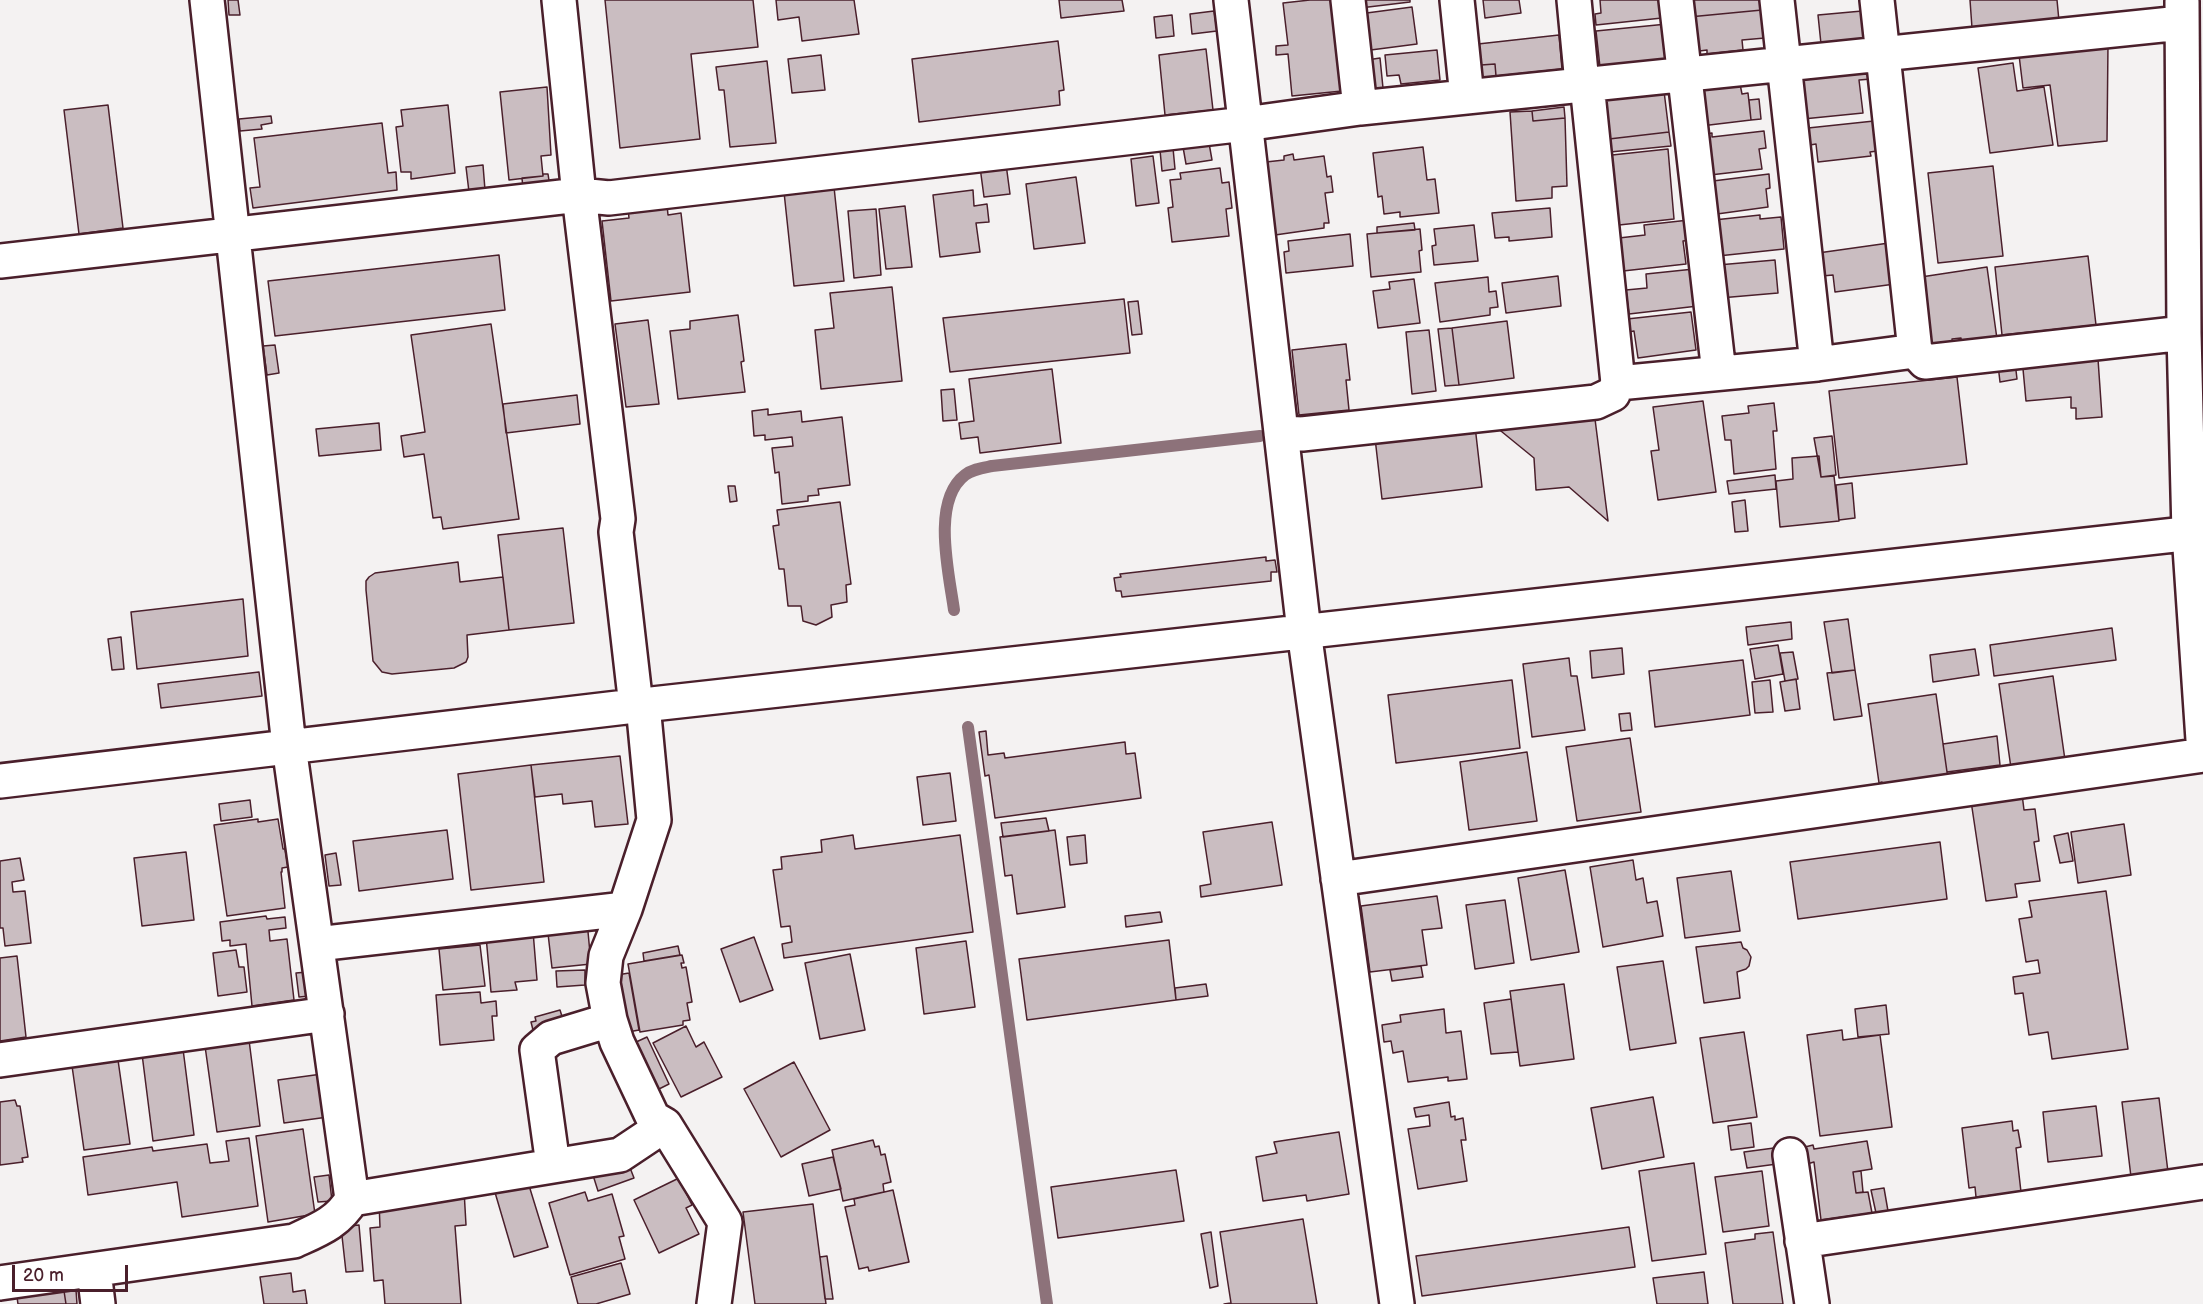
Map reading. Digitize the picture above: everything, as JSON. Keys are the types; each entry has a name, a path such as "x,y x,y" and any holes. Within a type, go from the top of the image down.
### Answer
{"street":[{"path":"0,1283 294,1242 335,1220 344,1213 352,1198 289,746 207,0"},
{"path":"559,0 579,195 618,519 616,532 654,820 625,909 606,956 603,983 617,1042 653,1118 665,1125 725,1222 714,1304"},
{"path":"1231,0 1304,631 1397,1304"},
{"path":"1348,0 1360,108"},
{"path":"1457,0 1467,97"},
{"path":"1281,434 1302,435 1596,402 1613,394 1618,383 1587,84 1581,73 1574,0"},
{"path":"1676,0 1719,374"},
{"path":"1777,0 1817,364"},
{"path":"1877,0 1915,351 1925,362 2190,348"},
{"path":"0,261 579,195 609,198 1245,124 1360,108 1882,52 1897,53 2182,11 2203,740"},
{"path":"1618,383 1817,364 1915,351"},
{"path":"0,781 639,705 2196,532"},
{"path":"1338,879 2203,755"},
{"path":"317,944 625,909"},
{"path":"0,1060 327,1014"},
{"path":"553,1165 537,1050 551,1038 610,1020"},
{"path":"352,1198 620,1155 665,1125"},
{"path":"1790,1155 1812,1304"},
{"path":"1802,1241 2203,1182"},
{"path":"94,1271 98,1304"}],"building":[{"path":"228,0 238,0 240,15 229,15"},
{"path":"605,0 753,0 758,47 691,54 700,139 620,148"},
{"path":"776,0 854,0 859,34 802,41 799,17 778,20"},
{"path":"1059,0 1122,0 1124,11 1061,18"},
{"path":"1331,0 1342,91 1292,96 1288,54 1276,55 1276,46 1288,45 1283,3"},
{"path":"1359,0 1410,0 1410,2 1360,8"},
{"path":"1483,0 1519,0 1521,13 1485,18"},
{"path":"1600,0 1660,0 1662,18 1596,25 1595,14 1601,13"},
{"path":"1687,0 1761,0 1762,10 1689,17"},
{"path":"1970,0 2057,0 2059,21 1972,28"},
{"path":"1412,7 1417,44 1363,51 1359,14"},
{"path":"1762,10 1765,38 1742,40 1743,50 1707,54 1707,50 1692,52 1689,17"},
{"path":"1214,11 1217,31 1192,34 1190,14"},
{"path":"1862,11 1865,40 1821,44 1818,15"},
{"path":"1172,15 1174,36 1156,38 1154,17"},
{"path":"1667,24 1667,60 1600,67 1596,31"},
{"path":"1559,35 1562,69 1496,76 1495,64 1481,65 1478,44"},
{"path":"1058,41 1064,90 1059,91 1060,105 919,122 912,59"},
{"path":"2108,44 2107,141 2058,146 2050,85 2023,88 2019,55"},
{"path":"1206,49 1213,110 1165,115 1159,55"},
{"path":"1437,50 1440,80 1401,84 1399,75 1387,76 1385,55"},
{"path":"821,55 825,90 792,93 788,59"},
{"path":"1380,58 1383,88 1370,89 1367,60"},
{"path":"767,61 776,143 730,147 724,90 719,90 716,67"},
{"path":"2013,63 2017,91 2044,87 2053,145 1990,153 1978,68"},
{"path":"1495,64 1496,76 1482,78 1481,65"},
{"path":"1869,68 1871,79 1859,80 1863,113 1803,119 1799,76"},
{"path":"1740,84 1742,94 1748,93 1751,120 1701,126 1697,88"},
{"path":"547,87 551,155 541,156 543,176 509,180 500,92"},
{"path":"1664,91 1669,132 1609,139 1604,99"},
{"path":"1759,99 1761,119 1751,120 1749,100"},
{"path":"108,105 123,228 79,234 64,110"},
{"path":"448,105 455,173 411,179 411,172 401,172 396,127 403,126 401,110"},
{"path":"1564,107 1565,118 1533,121 1532,111"},
{"path":"1532,111 1533,121 1565,118 1567,186 1552,187 1552,198 1516,201 1510,112"},
{"path":"271,116 272,123 261,125 262,129 240,131 239,119"},
{"path":"1874,121 1877,151 1870,152 1871,156 1818,162 1816,144 1810,145 1808,128"},
{"path":"382,123 388,173 396,172 397,190 253,208 250,188 260,187 254,138"},
{"path":"1764,131 1766,148 1759,149 1762,169 1710,175 1705,134 1712,133 1712,137"},
{"path":"1669,132 1671,146 1610,152 1609,139"},
{"path":"1209,143 1212,160 1186,164 1183,147"},
{"path":"1423,147 1427,180 1435,179 1439,213 1400,217 1400,212 1384,214 1382,196 1378,197 1373,153"},
{"path":"1173,148 1175,169 1162,171 1160,150"},
{"path":"1668,149 1674,219 1619,225 1612,155"},
{"path":"1293,154 1294,160 1324,156 1327,177 1331,176 1333,192 1325,193 1329,223 1324,223 1324,228 1275,235 1266,162 1284,160 1284,156"},
{"path":"1153,156 1159,203 1136,206 1131,159"},
{"path":"1006,164 1010,194 984,197 980,167"},
{"path":"483,165 485,190 469,192 466,167"},
{"path":"1993,166 2003,256 1938,263 1928,173"},
{"path":"1220,168 1222,183 1229,182 1232,208 1226,209 1229,236 1172,242 1168,208 1173,207 1170,180 1181,179 1180,173"},
{"path":"543,174 548,174 550,187 523,189 522,178 543,176"},
{"path":"1769,174 1770,188 1766,189 1768,207 1717,214 1713,181"},
{"path":"1076,177 1085,243 1034,249 1026,184"},
{"path":"834,187 844,281 794,286 784,192"},
{"path":"973,190 974,206 987,204 989,222 976,223 980,252 940,257 933,195"},
{"path":"667,205 668,215 681,213 690,292 611,301 602,221 629,218 628,209"},
{"path":"905,206 912,267 886,269 879,209"},
{"path":"1550,208 1552,237 1509,241 1509,237 1495,238 1492,213"},
{"path":"876,209 881,275 854,278 848,211"},
{"path":"1760,215 1760,219 1781,217 1784,249 1718,256 1714,220"},
{"path":"1689,220 1691,240 1683,241 1686,264 1623,271 1619,238 1645,235 1644,225"},
{"path":"1414,223 1415,230 1377,233 1377,227"},
{"path":"1474,225 1478,261 1434,265 1432,246 1436,245 1434,229"},
{"path":"1420,229 1421,272 1371,277 1367,234"},
{"path":"1350,234 1353,266 1286,273 1284,252 1289,251 1288,241"},
{"path":"1889,243 1895,284 1835,292 1833,275 1822,276 1818,253"},
{"path":"499,255 505,310 275,336 268,281"},
{"path":"2088,256 2096,325 2002,335 1995,267"},
{"path":"1775,260 1778,293 1720,298 1718,265"},
{"path":"1987,267 1997,339 1962,344 1961,338 1952,339 1953,348 1931,350 1921,277"},
{"path":"1694,269 1698,306 1629,314 1626,290 1647,288 1646,274"},
{"path":"1558,276 1561,306 1506,313 1502,283"},
{"path":"1488,277 1489,292 1496,291 1498,307 1490,308 1490,315 1440,322 1435,283"},
{"path":"1414,279 1420,323 1378,328 1373,291 1390,289 1389,282"},
{"path":"892,287 902,381 821,389 815,330 834,328 830,293"},
{"path":"1124,299 1130,353 950,372 943,318"},
{"path":"1138,301 1142,334 1132,335 1128,302"},
{"path":"1691,312 1696,350 1638,358 1634,331 1629,332 1627,319"},
{"path":"738,315 744,361 741,362 745,392 678,399 670,331 690,329 690,321"},
{"path":"648,320 659,404 626,407 615,324"},
{"path":"1507,321 1514,378 1459,385 1452,328"},
{"path":"491,324 519,519 443,529 441,517 433,518 424,454 404,457 401,436 425,432 411,335"},
{"path":"1452,328 1459,385 1445,386 1438,329"},
{"path":"1429,330 1436,391 1412,394 1406,332"},
{"path":"1346,344 1350,380 1346,380 1349,410 1299,415 1292,350"},
{"path":"275,345 279,373 267,375 263,346"},
{"path":"2098,359 2102,417 2076,419 2076,408 2071,408 2071,397 2026,401 2023,369"},
{"path":"2015,362 2017,379 2000,382 1998,365"},
{"path":"1052,369 1061,443 980,453 978,437 961,439 959,423 974,421 969,379"},
{"path":"1957,377 1967,464 1839,478 1829,391"},
{"path":"954,389 957,420 943,421 941,390"},
{"path":"577,395 580,424 506,433 503,404"},
{"path":"1703,401 1716,492 1658,500 1651,451 1659,450 1653,407"},
{"path":"1774,403 1777,431 1773,431 1776,469 1734,474 1731,440 1725,440 1722,416 1749,413 1748,406"},
{"path":"768,409 768,415 801,411 802,422 842,417 850,485 818,489 819,495 808,496 808,501 782,504 779,472 775,473 772,448 793,446 792,437 765,440 765,435 754,436 752,411"},
{"path":"1595,419 1608,521 1569,487 1536,490 1534,458 1496,427"},
{"path":"379,423 381,450 319,456 316,429"},
{"path":"1475,426 1482,487 1382,499 1375,438"},
{"path":"1832,436 1836,475 1821,477 1814,438"},
{"path":"1819,456 1821,477 1834,476 1839,521 1780,527 1776,481 1793,479 1792,458"},
{"path":"1775,475 1776,489 1729,494 1727,481"},
{"path":"1852,483 1855,518 1839,520 1836,485"},
{"path":"728,486 735,486 737,501 730,502"},
{"path":"1745,500 1748,531 1735,532 1732,502"},
{"path":"840,502 851,584 846,585 847,602 831,605 832,617 816,625 803,621 801,606 788,606 784,569 779,569 773,526 779,525 777,510"},
{"path":"563,528 574,623 509,630 498,535"},
{"path":"1266,557 1266,561 1275,560 1277,572 1271,572 1271,581 1122,597 1121,591 1116,591 1114,578 1121,577 1120,574"},
{"path":"458,562 460,582 503,577 509,630 467,635 468,657 466,662 454,668 392,674 382,672 373,661 366,581 375,573"},
{"path":"243,599 248,656 137,669 131,612"},
{"path":"1848,619 1855,670 1832,673 1824,622"},
{"path":"1791,622 1792,639 1748,645 1746,627"},
{"path":"2112,628 2116,660 1994,676 1990,645"},
{"path":"121,637 124,669 112,670 108,639"},
{"path":"1778,645 1783,674 1755,679 1750,649"},
{"path":"1622,648 1624,674 1592,678 1590,651"},
{"path":"1975,649 1979,675 1933,682 1930,655"},
{"path":"1793,652 1798,679 1785,681 1780,653"},
{"path":"1569,658 1571,676 1577,676 1585,730 1532,737 1523,664"},
{"path":"1743,660 1750,715 1655,727 1649,671"},
{"path":"1855,670 1862,716 1834,720 1827,673"},
{"path":"259,672 262,696 161,708 158,684"},
{"path":"2053,676 2065,760 2011,768 1999,684"},
{"path":"1796,679 1800,709 1785,711 1780,682"},
{"path":"1512,680 1520,748 1396,763 1388,695"},
{"path":"1770,680 1773,712 1755,713 1752,682"},
{"path":"1936,694 1948,779 1883,789 1882,782 1879,783 1868,704"},
{"path":"1630,713 1632,730 1621,731 1619,714"},
{"path":"986,731 988,755 1004,753 1005,758 1125,742 1126,754 1135,753 1141,798 995,818 989,775 985,776 979,732"},
{"path":"1997,736 2000,765 1947,772 1943,744"},
{"path":"1630,738 1641,812 1577,821 1566,747"},
{"path":"1527,752 1537,821 1469,830 1460,762"},
{"path":"620,756 628,824 595,827 592,801 563,804 562,794 535,797 531,765"},
{"path":"531,765 544,882 471,890 458,774"},
{"path":"950,773 956,821 923,825 917,777"},
{"path":"2022,794 2024,810 2035,809 2039,841 2034,842 2040,881 2015,884 2017,897 1986,901 1971,801"},
{"path":"250,800 252,817 221,821 219,804"},
{"path":"1046,818 1049,831 1003,837 1001,823"},
{"path":"258,819 258,822 278,819 288,867 282,868 281,872 285,908 227,916 214,825"},
{"path":"1272,822 1282,885 1201,897 1200,886 1211,884 1203,832"},
{"path":"2124,824 2131,875 2078,883 2071,832"},
{"path":"447,830 453,879 359,891 353,841"},
{"path":"1055,830 1065,907 1017,914 1012,875 1005,876 1000,837"},
{"path":"2068,833 2073,861 2060,863 2054,836"},
{"path":"853,835 855,849 960,835 973,932 784,958 782,944 792,942 790,926 781,927 773,870 782,869 781,857 822,852 821,840"},
{"path":"1085,835 1087,863 1070,865 1067,837"},
{"path":"1940,842 1947,899 1798,919 1790,862"},
{"path":"186,852 194,920 142,926 134,858"},
{"path":"336,853 341,885 329,886 325,855"},
{"path":"20,858 24,880 12,882 13,892 25,891 31,943 5,946 3,928 0,928 0,861"},
{"path":"1633,860 1636,880 1643,878 1647,903 1657,901 1663,936 1603,947 1590,867"},
{"path":"1565,870 1579,952 1531,960 1518,878"},
{"path":"1731,871 1740,931 1685,938 1677,878"},
{"path":"2106,891 2128,1049 2052,1059 2048,1032 2029,1035 2023,993 2015,994 2013,977 2040,973 2038,960 2026,962 2019,919 2032,917 2029,901"},
{"path":"1437,896 1442,928 1422,930 1427,965 1370,972 1361,906"},
{"path":"1505,900 1514,963 1475,969 1466,905"},
{"path":"1160,912 1162,922 1126,927 1125,916"},
{"path":"266,916 267,919 285,917 286,928 269,930 270,941 287,939 294,1000 252,1006 246,944 230,946 230,940 222,941 220,922"},
{"path":"587,921 591,964 552,968 547,925"},
{"path":"533,931 537,980 515,982 517,990 491,992 486,936"},
{"path":"754,937 773,990 740,1002 721,949"},
{"path":"1169,940 1176,1000 1027,1020 1019,959"},
{"path":"966,941 975,1007 924,1014 916,948"},
{"path":"1741,942 1751,957 1749,966 1737,972 1740,998 1704,1003 1696,947"},
{"path":"480,945 485,986 443,990 439,949"},
{"path":"678,946 680,955 644,961 643,953"},
{"path":"236,950 239,967 244,967 247,992 218,996 213,953"},
{"path":"850,954 865,1030 820,1039 805,963"},
{"path":"682,955 684,963 681,963 682,968 686,967 692,1002 687,1003 690,1020 683,1021 683,1025 640,1032 628,964"},
{"path":"17,956 26,1037 0,1041 0,958"},
{"path":"1663,961 1676,1043 1630,1050 1617,967"},
{"path":"1421,966 1423,977 1392,981 1390,970"},
{"path":"585,970 585,985 557,987 556,971"},
{"path":"307,972 310,996 299,997 296,973"},
{"path":"629,973 639,1030 628,1032 617,975"},
{"path":"1206,984 1208,996 1176,1000 1175,988"},
{"path":"1564,984 1574,1059 1520,1066 1510,991"},
{"path":"480,992 481,1003 496,1001 497,1016 492,1016 494,1040 440,1045 436,995"},
{"path":"1511,999 1518,1052 1491,1054 1484,1003"},
{"path":"1886,1005 1889,1034 1858,1037 1855,1009"},
{"path":"1444,1009 1446,1033 1461,1031 1467,1079 1448,1081 1448,1077 1408,1082 1403,1051 1393,1053 1391,1041 1384,1042 1382,1025 1401,1022 1400,1015"},
{"path":"560,1010 565,1026 534,1034 531,1022 536,1021 535,1017"},
{"path":"686,1026 696,1047 704,1042 722,1077 681,1097 653,1043"},
{"path":"1842,1030 1843,1040 1880,1035 1892,1127 1820,1136 1807,1035"},
{"path":"1744,1032 1757,1117 1713,1123 1700,1038"},
{"path":"647,1037 669,1084 657,1090 634,1043"},
{"path":"249,1040 260,1126 217,1132 205,1046"},
{"path":"183,1049 194,1135 153,1141 142,1054"},
{"path":"118,1060 130,1144 84,1150 72,1066"},
{"path":"794,1062 830,1130 781,1157 744,1089"},
{"path":"322,1074 328,1117 284,1123 278,1080"},
{"path":"1653,1097 1664,1157 1602,1169 1591,1108"},
{"path":"2159,1098 2168,1172 2131,1177 2122,1102"},
{"path":"15,1100 17,1106 20,1106 28,1157 22,1158 23,1162 0,1165 0,1102"},
{"path":"1449,1102 1451,1117 1455,1116 1455,1120 1463,1118 1466,1140 1461,1140 1467,1181 1418,1189 1408,1129 1430,1126 1429,1115 1416,1117 1414,1108"},
{"path":"2096,1106 2102,1156 2048,1162 2043,1112"},
{"path":"2012,1121 2013,1131 2018,1130 2021,1147 2016,1148 2021,1192 1976,1197 1975,1187 1969,1188 1962,1128"},
{"path":"1751,1123 1754,1147 1731,1150 1728,1126"},
{"path":"303,1129 315,1214 268,1222 256,1136"},
{"path":"1339,1132 1349,1194 1307,1201 1306,1195 1263,1201 1256,1157 1277,1153 1274,1142"},
{"path":"249,1138 258,1206 182,1217 177,1182 88,1195 83,1157 152,1147 153,1151 207,1144 210,1163 229,1161 226,1141"},
{"path":"873,1140 875,1147 879,1146 881,1155 885,1154 891,1182 883,1184 884,1192 843,1201 832,1150"},
{"path":"1867,1141 1872,1169 1853,1172 1856,1193 1868,1192 1872,1213 1821,1220 1814,1162 1807,1164 1805,1147 1813,1145 1814,1149"},
{"path":"1774,1148 1777,1164 1747,1168 1744,1152"},
{"path":"833,1157 841,1189 809,1196 802,1164"},
{"path":"627,1160 634,1178 598,1191 592,1172"},
{"path":"1694,1163 1706,1254 1652,1261 1639,1171"},
{"path":"1176,1170 1184,1221 1058,1238 1051,1187"},
{"path":"1762,1171 1769,1226 1723,1232 1715,1177"},
{"path":"1861,1171 1863,1192 1856,1193 1853,1172"},
{"path":"329,1175 332,1201 318,1202 314,1177"},
{"path":"679,1178 692,1205 686,1208 699,1234 659,1253 634,1200"},
{"path":"527,1179 548,1247 514,1257 494,1189"},
{"path":"1884,1188 1888,1211 1876,1213 1871,1190"},
{"path":"464,1190 466,1225 455,1226 461,1304 385,1304 383,1280 374,1281 370,1228 380,1227 379,1202"},
{"path":"893,1190 909,1262 869,1271 868,1267 859,1269 845,1207 855,1205 854,1199"},
{"path":"585,1192 588,1201 612,1194 624,1236 619,1237 625,1259 570,1275 549,1203"},
{"path":"813,1204 826,1304 755,1304 743,1212"},
{"path":"1303,1219 1317,1304 1224,1304 1231,1303 1220,1232"},
{"path":"359,1225 363,1271 346,1272 341,1227"},
{"path":"1629,1227 1635,1267 1422,1296 1416,1256"},
{"path":"1211,1232 1218,1286 1210,1288 1201,1234"},
{"path":"1773,1232 1783,1304 1733,1304 1725,1243 1755,1239 1755,1234"},
{"path":"827,1256 833,1299 825,1299 820,1257"},
{"path":"621,1263 630,1294 596,1304 578,1304 571,1277"},
{"path":"1704,1272 1708,1304 1657,1304 1653,1278"},
{"path":"291,1273 293,1292 305,1290 307,1304 264,1304 260,1277"},
{"path":"76,1290 77,1304 66,1304 64,1291"},
{"path":"64,1291 66,1304 18,1304 17,1297"}],"waterway":[{"path":"954,610 946,558 945,519 948,502 955,487 968,473 992,466 1260,436"},
{"path":"968,727 1047,1304"}]}
